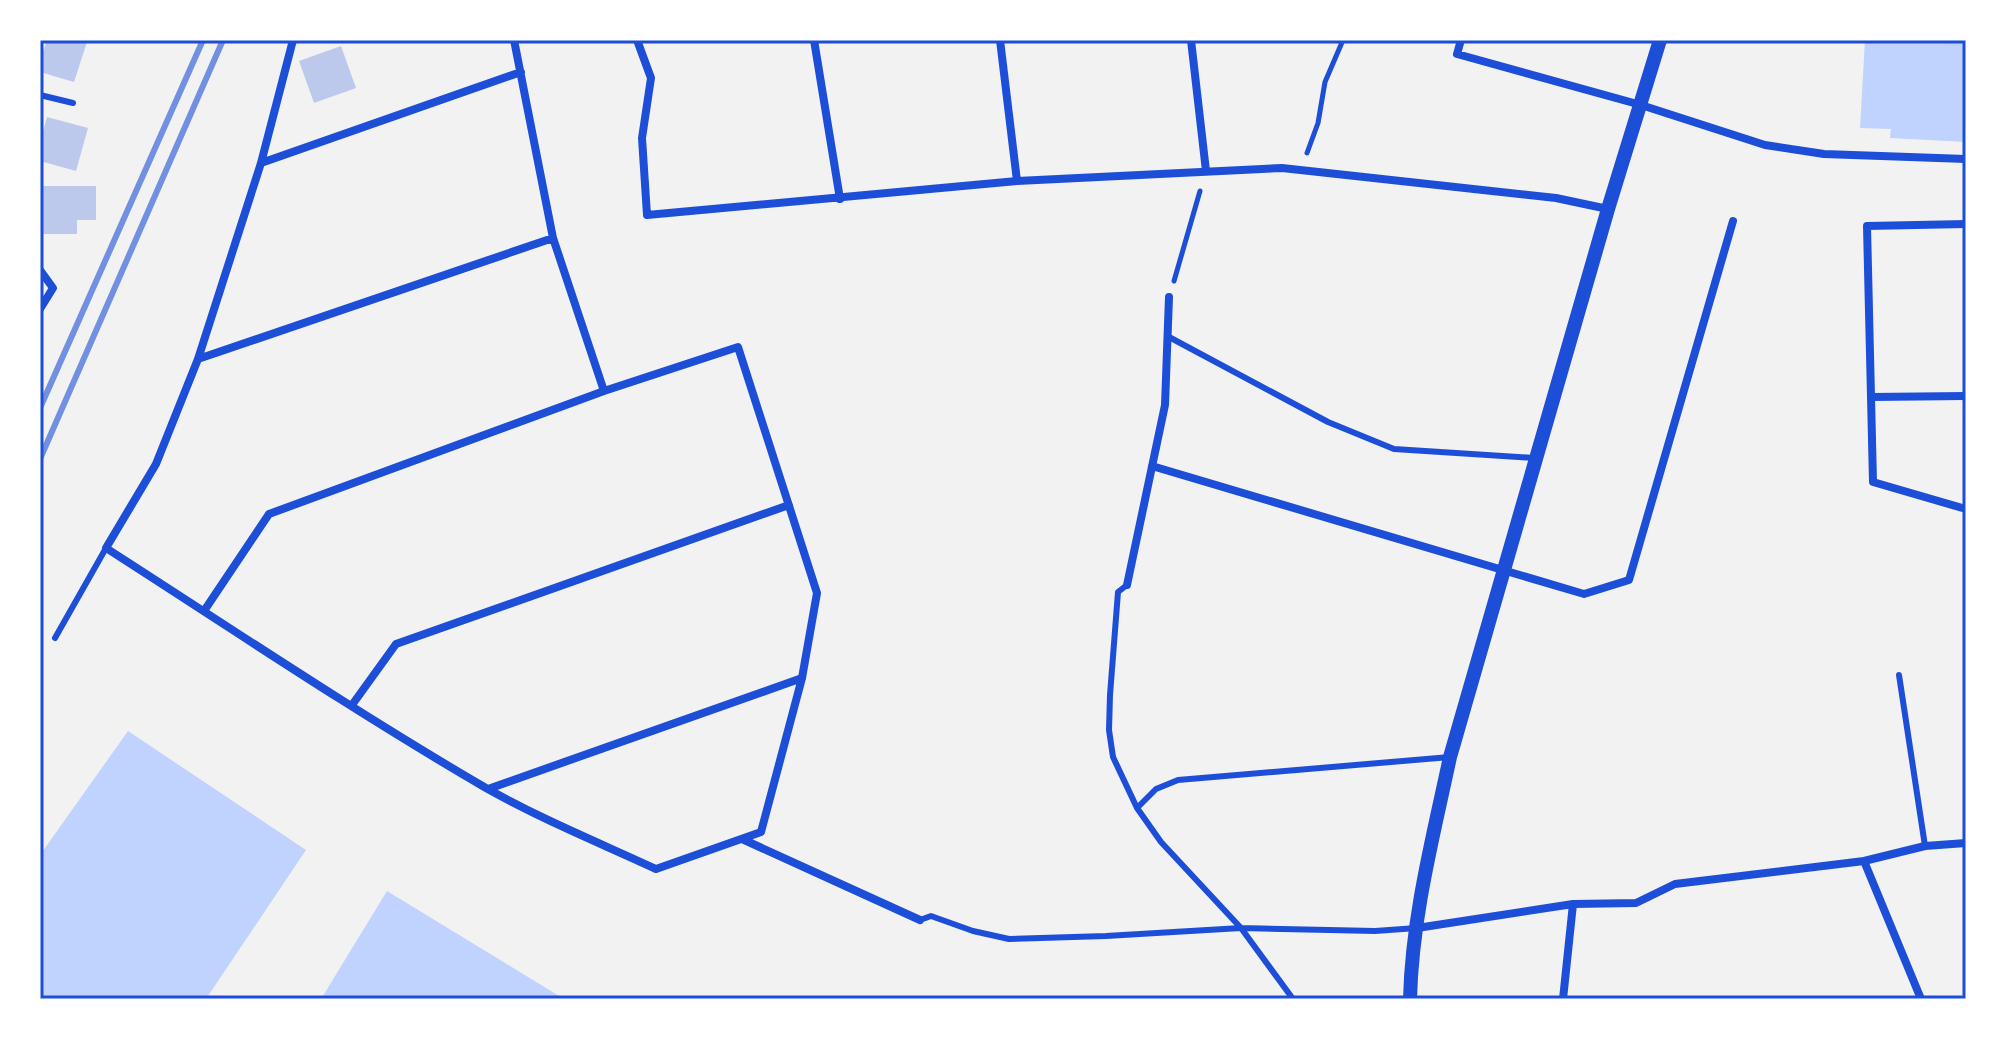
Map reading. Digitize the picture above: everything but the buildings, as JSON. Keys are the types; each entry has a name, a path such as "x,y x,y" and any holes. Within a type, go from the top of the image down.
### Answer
{"street":[{"path":"204,611 269,514 604,391 738,347 817,593 802,678 761,832 656,869 488,789 352,705 204,611 106,548 156,464 198,359 261,163 293,40"},
{"path":"514,40 553,238 604,391"},
{"path":"637,40 651,78 642,138 647,215 1017,181 1282,168 1556,198 1608,209"},
{"path":"814,40 840,199"},
{"path":"1000,40 1017,181"},
{"path":"1191,40 1206,171"},
{"path":"1461,40 1457,54 1641,105 1765,145 1824,154 1966,159"},
{"path":"1410,999 1417,928 1431,843 1450,757 1608,209 1660,40"},
{"path":"261,163 521,72"},
{"path":"1152,466 1584,594 1629,580 1733,221"},
{"path":"1966,224 1867,226 1873,482 1966,509"},
{"path":"198,359 553,238"},
{"path":"40,270 53,288 40,309"},
{"path":"1127,585 1165,405 1169,297"},
{"path":"1871,397 1966,396"},
{"path":"352,705 396,644 789,505"},
{"path":"488,789 802,678"},
{"path":"742,839 920,920"},
{"path":"1417,928 1573,904 1636,903 1675,884 1864,861 1925,846 1966,843"},
{"path":"1864,861 1921,999"},
{"path":"1563,999 1573,904"}],"lane":[{"path":"40,95 73,103"},
{"path":"1169,337 1328,422 1394,449 1538,459"},
{"path":"55,638 106,548"},
{"path":"1127,585 1118,592 1109,730 1113,757 1137,808 1161,842 1241,928 1293,999"},
{"path":"1899,675 1925,846"},
{"path":"1137,808 1156,789 1178,780 1450,757"},
{"path":"920,920 931,916 973,931 1009,939 1241,928 1375,931 1417,928"}],"path":[{"path":"1300,170 1318,123 1325,82 1343,40"},
{"path":"1169,297 1206,171"}],"water":[{"path":"1865,40 1966,40 1966,142 1890,138 1891,129 1860,128"},
{"path":"128,731 306,850 206,999 40,999 40,855"},
{"path":"387,891 564,999 321,999"}],"railway":[{"path":"40,408 203,40"},
{"path":"40,459 223,40"}]}
